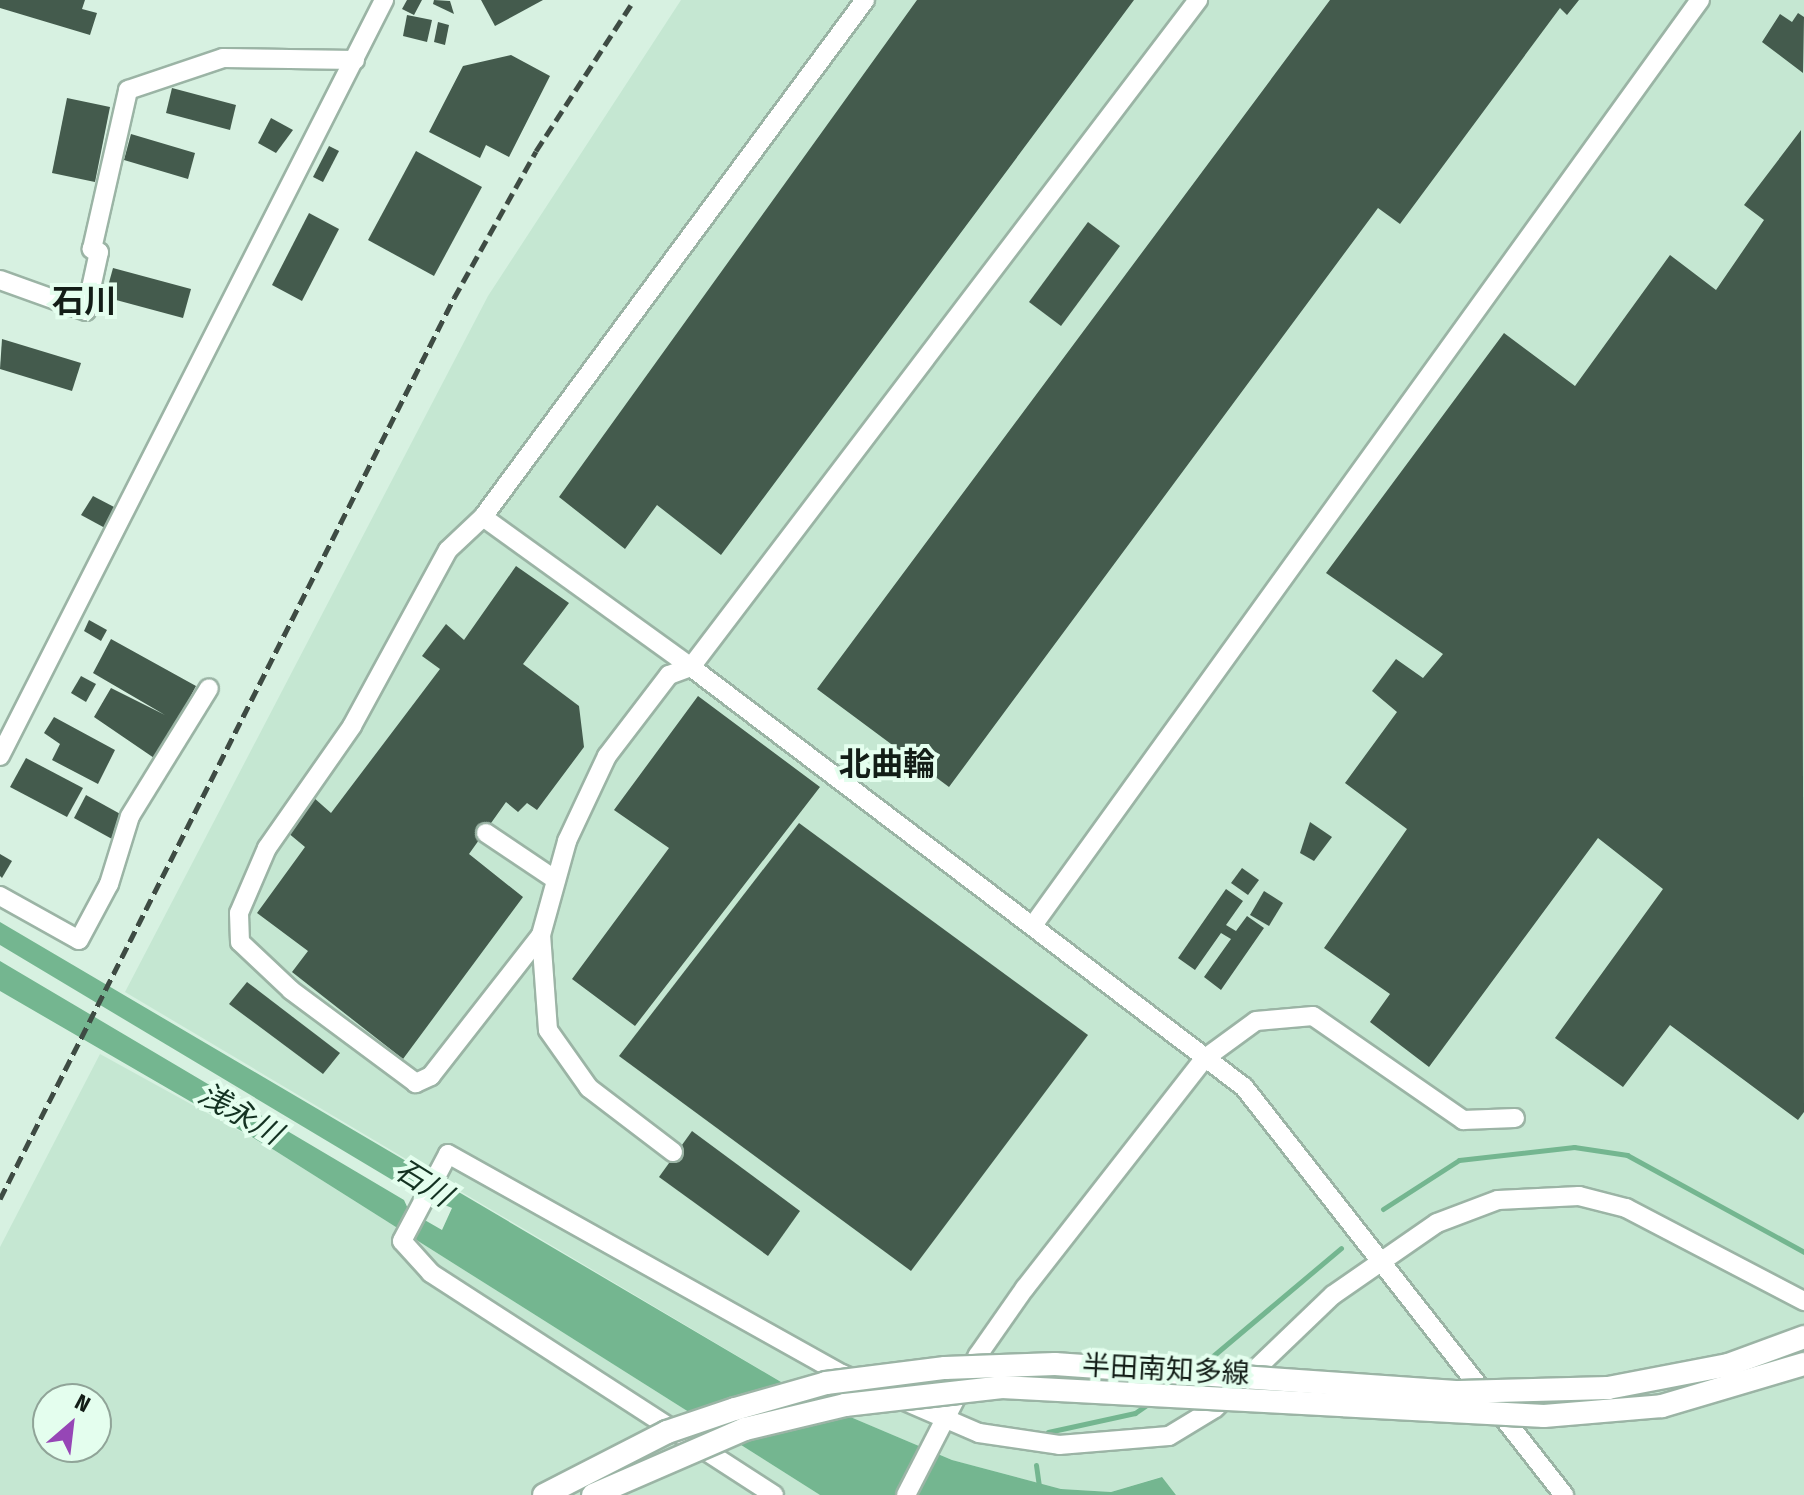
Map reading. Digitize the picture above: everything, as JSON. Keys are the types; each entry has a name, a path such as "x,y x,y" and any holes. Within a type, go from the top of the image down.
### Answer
{"main road":[{"name":"半田南知多線","path":"544,1495 667,1432 735,1409 826,1383 945,1368 1055,1364 1459,1392 1608,1388 1728,1365 1804,1337"},
{"name":"半田南知多線","path":"593,1495 745,1429 845,1405 1002,1387 1544,1416 1662,1406 1804,1364"}],"street":[{"path":"0,756 384,0"},
{"path":"541,935 431,1076 416,1083 291,990 240,942 239,913 267,848 352,726 448,550 483,517 865,0"},
{"path":"673,1152 589,1088 548,1030 541,935 556,880 607,756 669,675 691,667 1198,0"},
{"path":"1034,924 1700,0"},
{"path":"0,280 86,311 99,252 92,249 128,90 223,58 355,60"},
{"path":"483,517 691,667 1034,924 1204,1059 1244,1087 1564,1495"},
{"path":"0,896 79,940 109,884 130,816 209,688"},
{"path":"486,833 556,880"},
{"path":"906,1495 942,1422 1025,1288 1204,1059 1256,1021 1313,1016 1463,1120 1515,1118"},
{"path":"774,1495 431,1273 402,1241 448,1154 842,1374 942,1422 1059,1445 1169,1436 1215,1408 1333,1295 1383,1261 1465,1210 1533,1194 1579,1196 1660,1222 1804,1301"}],"shaded area":[{"path":"681,0 1804,0 1804,1495 1176,1495 1161,1477 1111,1492 1061,1489 952,1460 815,1402 125,992 488,296"},
{"path":"100,1054 274,1150 820,1495 0,1495 0,1247"}],"water":[{"name":"浅永川","path":"0,922 815,1402 952,1460 1061,1489 1111,1492 1162,1477 1176,1495 820,1495 274,1150 0,991 0,961 404,1200 409,1211 442,1230 452,1208 409,1190 0,945"}],"building":[{"path":"0,0 85,0 82,9 97,13 90,35 0,8"},
{"path":"407,0 422,0 414,15 402,9"},
{"path":"434,0 450,1 454,14 433,4"},
{"path":"481,0 543,0 495,26"},
{"path":"917,0 1134,0 721,555 657,505 625,549 559,497"},
{"path":"1330,0 1579,0 1567,15 1560,8 1400,224 1378,208 949,787 817,689"},
{"path":"1798,13 1804,17 1803,73 1762,42 1780,14 1792,22"},
{"path":"407,15 432,20 427,42 403,36"},
{"path":"438,22 449,25 445,45 434,42"},
{"path":"511,55 550,76 509,157 486,145 480,158 429,132 463,66"},
{"path":"172,88 236,105 230,130 166,113"},
{"path":"67,98 110,107 95,182 52,173"},
{"path":"271,118 293,130 276,153 258,143"},
{"path":"1801,130 1804,1112 1798,1120 1670,1025 1623,1087 1555,1038 1663,889 1598,838 1429,1067 1370,1022 1390,994 1324,948 1407,829 1345,783 1397,712 1372,691 1396,659 1423,678 1443,654 1326,573 1504,333 1575,386 1670,255 1716,290 1764,220 1744,205"},
{"path":"131,134 195,153 188,179 124,160"},
{"path":"329,146 339,151 323,182 313,177"},
{"path":"416,151 482,187 434,276 368,240"},
{"path":"309,213 339,229 302,301 272,285"},
{"path":"1088,222 1120,246 1061,326 1029,302"},
{"path":"113,268 191,289 183,318 105,297"},
{"path":"2,339 81,363 72,391 0,369"},
{"path":"93,496 116,508 105,528 81,515"},
{"path":"516,566 569,603 523,664 579,706 584,747 537,810 527,803 518,812 506,802 469,854 523,897 403,1059 292,972 308,951 257,913 305,847 287,832 313,797 331,813 440,669 422,656 446,624 464,640"},
{"path":"89,620 107,630 101,641 84,631"},
{"path":"111,639 196,686 157,760 94,717 111,688 165,715 93,673"},
{"path":"81,676 96,684 86,702 71,693"},
{"path":"698,696 820,787 635,1026 572,979 669,848 614,810"},
{"path":"54,717 115,750 98,784 52,760 60,744 44,733"},
{"path":"26,758 83,788 67,817 10,787"},
{"path":"86,795 124,816 112,839 74,818"},
{"path":"1310,822 1332,837 1314,861 1300,853"},
{"path":"799,823 1088,1035 911,1271 619,1056"},
{"path":"0,854 12,861 2,878 0,876"},
{"path":"1242,868 1259,880 1248,895 1231,883"},
{"path":"1226,889 1243,901 1226,925 1236,931 1247,916 1264,928 1221,990 1204,977 1231,939 1221,933 1195,970 1178,958"},
{"path":"1264,891 1283,903 1269,926 1250,915"},
{"path":"247,982 340,1053 323,1074 229,1004"},
{"path":"692,1131 800,1211 768,1256 659,1177"}],"waterway":[{"path":"1383,1209 1459,1160 1574,1147 1627,1155 1804,1252"},
{"path":"1201,1366 1341,1248"},
{"path":"1048,1432 1135,1413 1151,1402"},
{"path":"1036,1465 1040,1495"}],"railway":[{"path":"0,1199 454,298 536,151 634,0"}],"district":[{"name":"石川","path":"84,301"},
{"name":"北曲輪","path":"887,764"}]}
